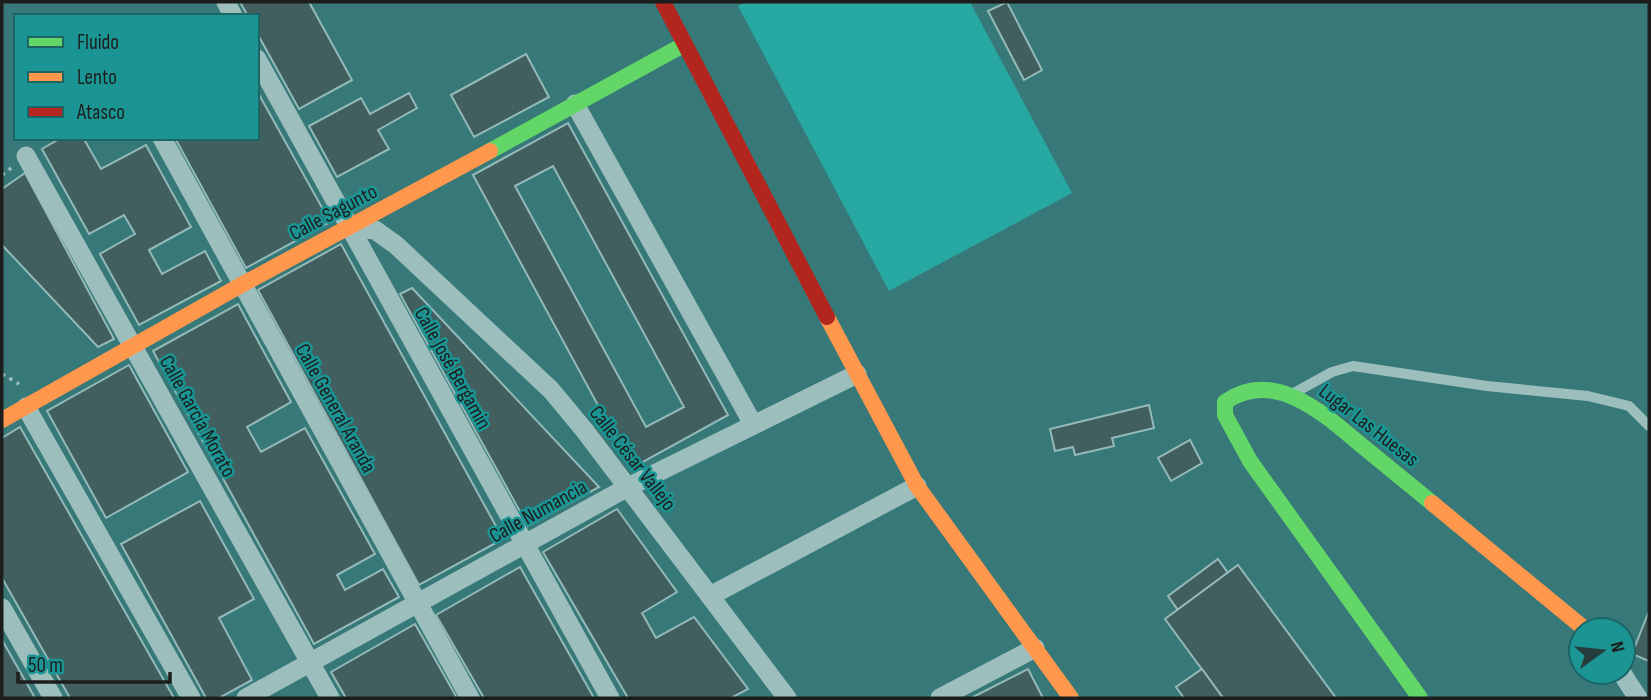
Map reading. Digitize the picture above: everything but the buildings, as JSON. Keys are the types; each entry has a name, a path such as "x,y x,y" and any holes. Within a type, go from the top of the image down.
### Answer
{"street":[{"path":"663,2 917,486 1071,698"},
{"name":"Calle Sagunto","path":"2,420 243,284 685,44"},
{"name":"Calle José Bergamin","path":"259,63 610,698"},
{"path":"575,104 753,425"},
{"name":"Calle General Aranda","path":"163,140 470,698"},
{"name":"Calle García Morato","path":"26,156 330,698"},
{"path":"396,245 394,224 401,200"},
{"name":"Calle César Vallejo","path":"350,228 375,230 396,245 551,390 628,487 787,698"},
{"path":"380,281 390,268 402,265 418,268"},
{"name":"Calle Numancia","path":"246,698 628,487 857,374"},
{"name":"Lugar Las Huesas","path":"1420,698 1250,461 1225,415 1225,402 1233,395 1261,391 1291,395 1323,414 1569,616"},
{"path":"26,407 191,698"},
{"path":"710,596 917,486"},
{"path":"2,608 53,698"},
{"path":"940,698 1035,648"}],"lane":[{"path":"1291,395 1332,372 1353,366 1487,386 1588,396 1629,406 1649,426"}],"green space":[{"path":"746,2 970,2 1072,193 889,291 738,6"}],"traffic: fast":[{"path":"490,151 685,44"},
{"path":"1420,698 1250,461 1225,415 1225,402 1244,392 1263,390 1300,400 1335,424 1432,503"}],"traffic: slow":[{"path":"2,420 243,284 490,151"},
{"path":"827,317 917,486 1071,698"},
{"path":"1432,503 1569,616"}],"traffic: jam":[{"path":"663,2 827,317"}]}
